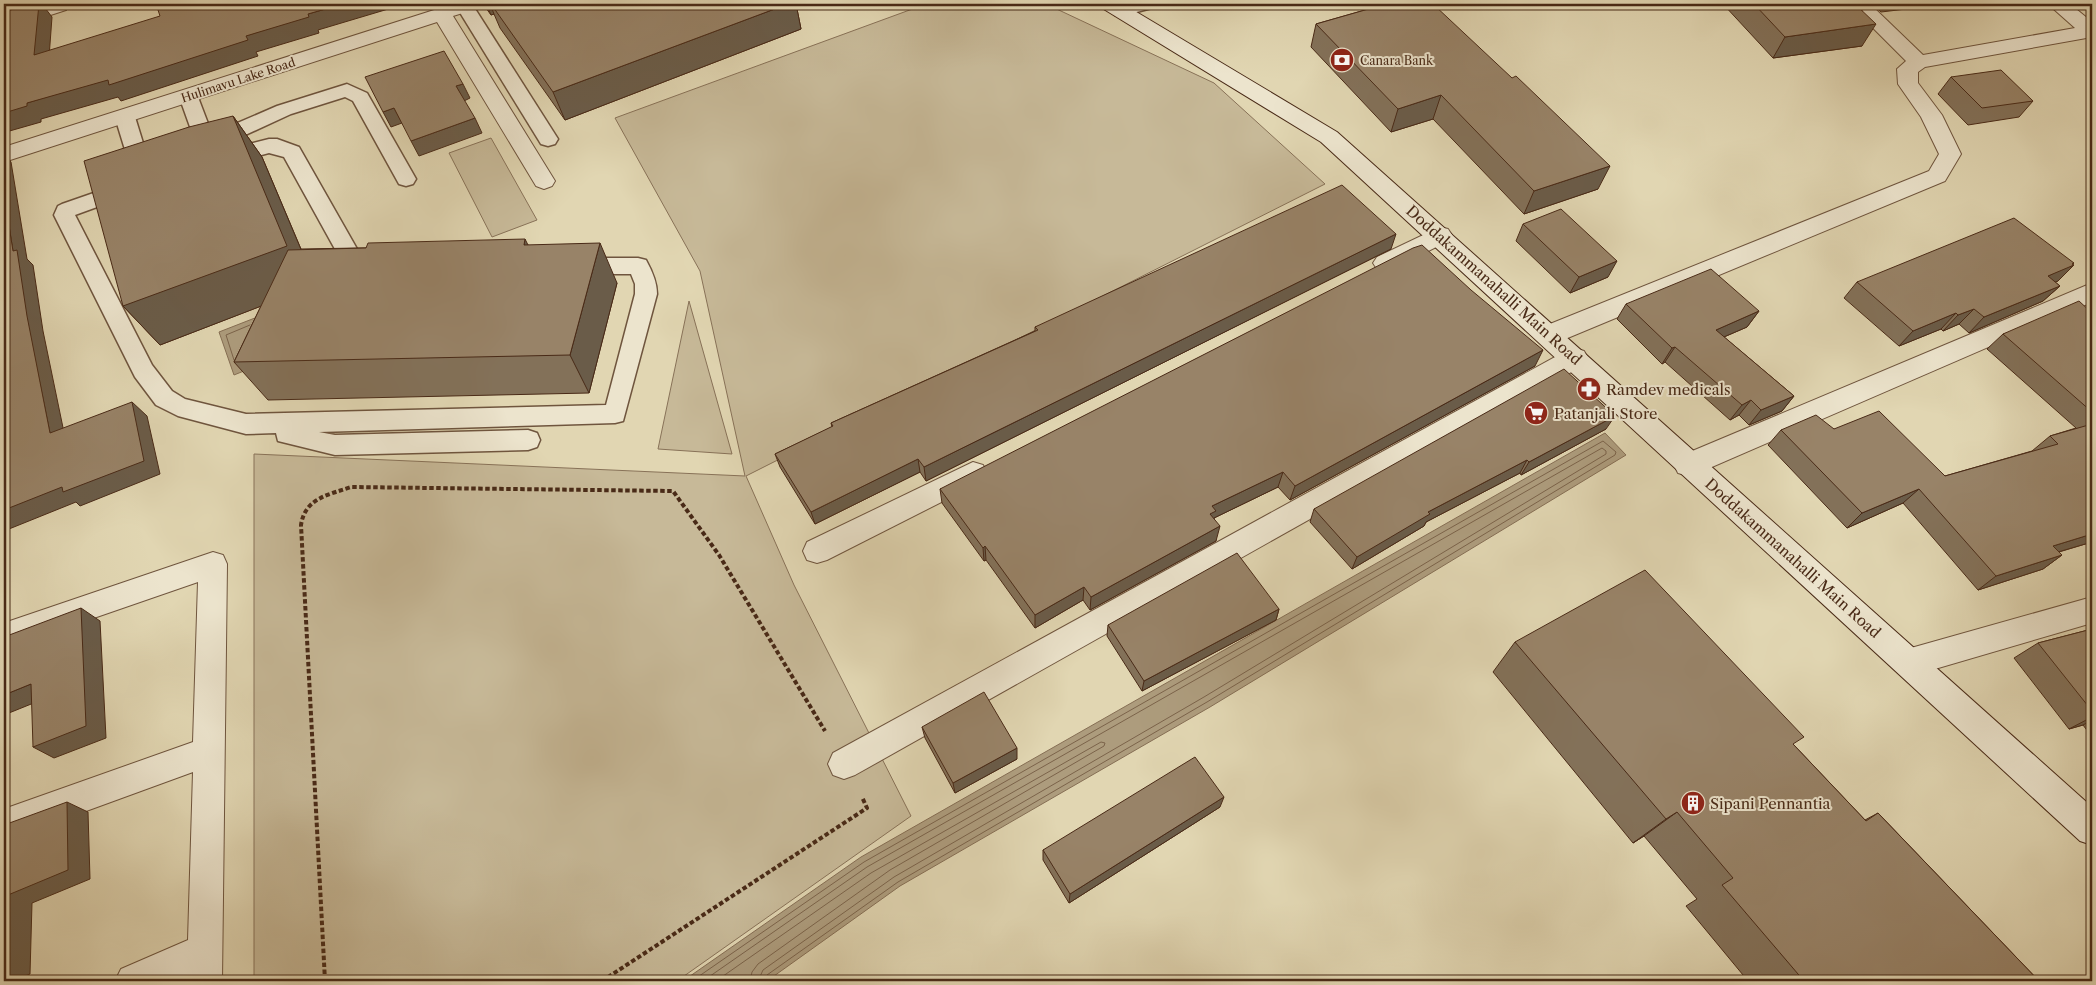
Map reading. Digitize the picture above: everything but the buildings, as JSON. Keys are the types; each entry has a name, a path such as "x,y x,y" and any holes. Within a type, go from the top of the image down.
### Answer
{"street":[{"path":"4,24 59,6 58,4"},
{"path":"1859,4 1919,62"},
{"path":"2058,4 2091,31"},
{"name":"Hulimavu Lake Road","path":"4,155 469,5"},
{"name":"Doddakammanahalli Main Road","path":"1115,8 1329,137 1575,358 1688,465 1911,662 2092,829"},
{"path":"442,14 544,182"},
{"path":"1549,335 1937,176 1950,154 1931,115 1908,84 1907,69 1919,62 2091,31"},
{"path":"1360,276 1440,235"},
{"path":"1688,465 2092,292"},
{"path":"844,764 1575,358"},
{"path":"818,552 995,461"},
{"path":"4,636 213,564 204,966 133,981"},
{"path":"1911,662 2092,610"},
{"path":"4,825 210,751"}],"lane":[{"path":"1115,8 1146,4"},
{"path":"469,5 487,24 548,139"},
{"path":"203,158 284,110 347,90 360,97 406,179"},
{"path":"189,96 203,158"},
{"path":"125,116 154,179 69,209 65,211 64,216 143,371 164,398 178,407 335,445 528,440"},
{"path":"203,158 268,146 277,146 292,152 354,263 393,264"},
{"path":"246,424 615,414 646,294 646,284 638,266 560,266"}],"path":[{"path":"325,981 300,526 302,512 317,499 351,487 673,491 719,555 844,764 868,808 602,981"}],"shaded area":[{"path":"926,4 1046,4 1214,83 1325,184 746,476 794,585 911,816 677,981 254,981 254,454 745,476 700,271 615,118"},
{"path":"491,138 537,220 492,237 449,153"},
{"path":"689,301 732,454 658,449"}],"water":[{"path":"278,309 271,360 234,375 219,332"},
{"path":"1605,433 1626,455 1210,707 900,886 767,981 683,981 861,857"}],"place":[{"name":"Canara Bank","path":"1342,60"},
{"name":"Ramdev medicals","path":"1589,389"},
{"name":"Patanjali Store","path":"1536,413"},
{"name":"Sipani Pennantia","path":"1693,803"}]}
